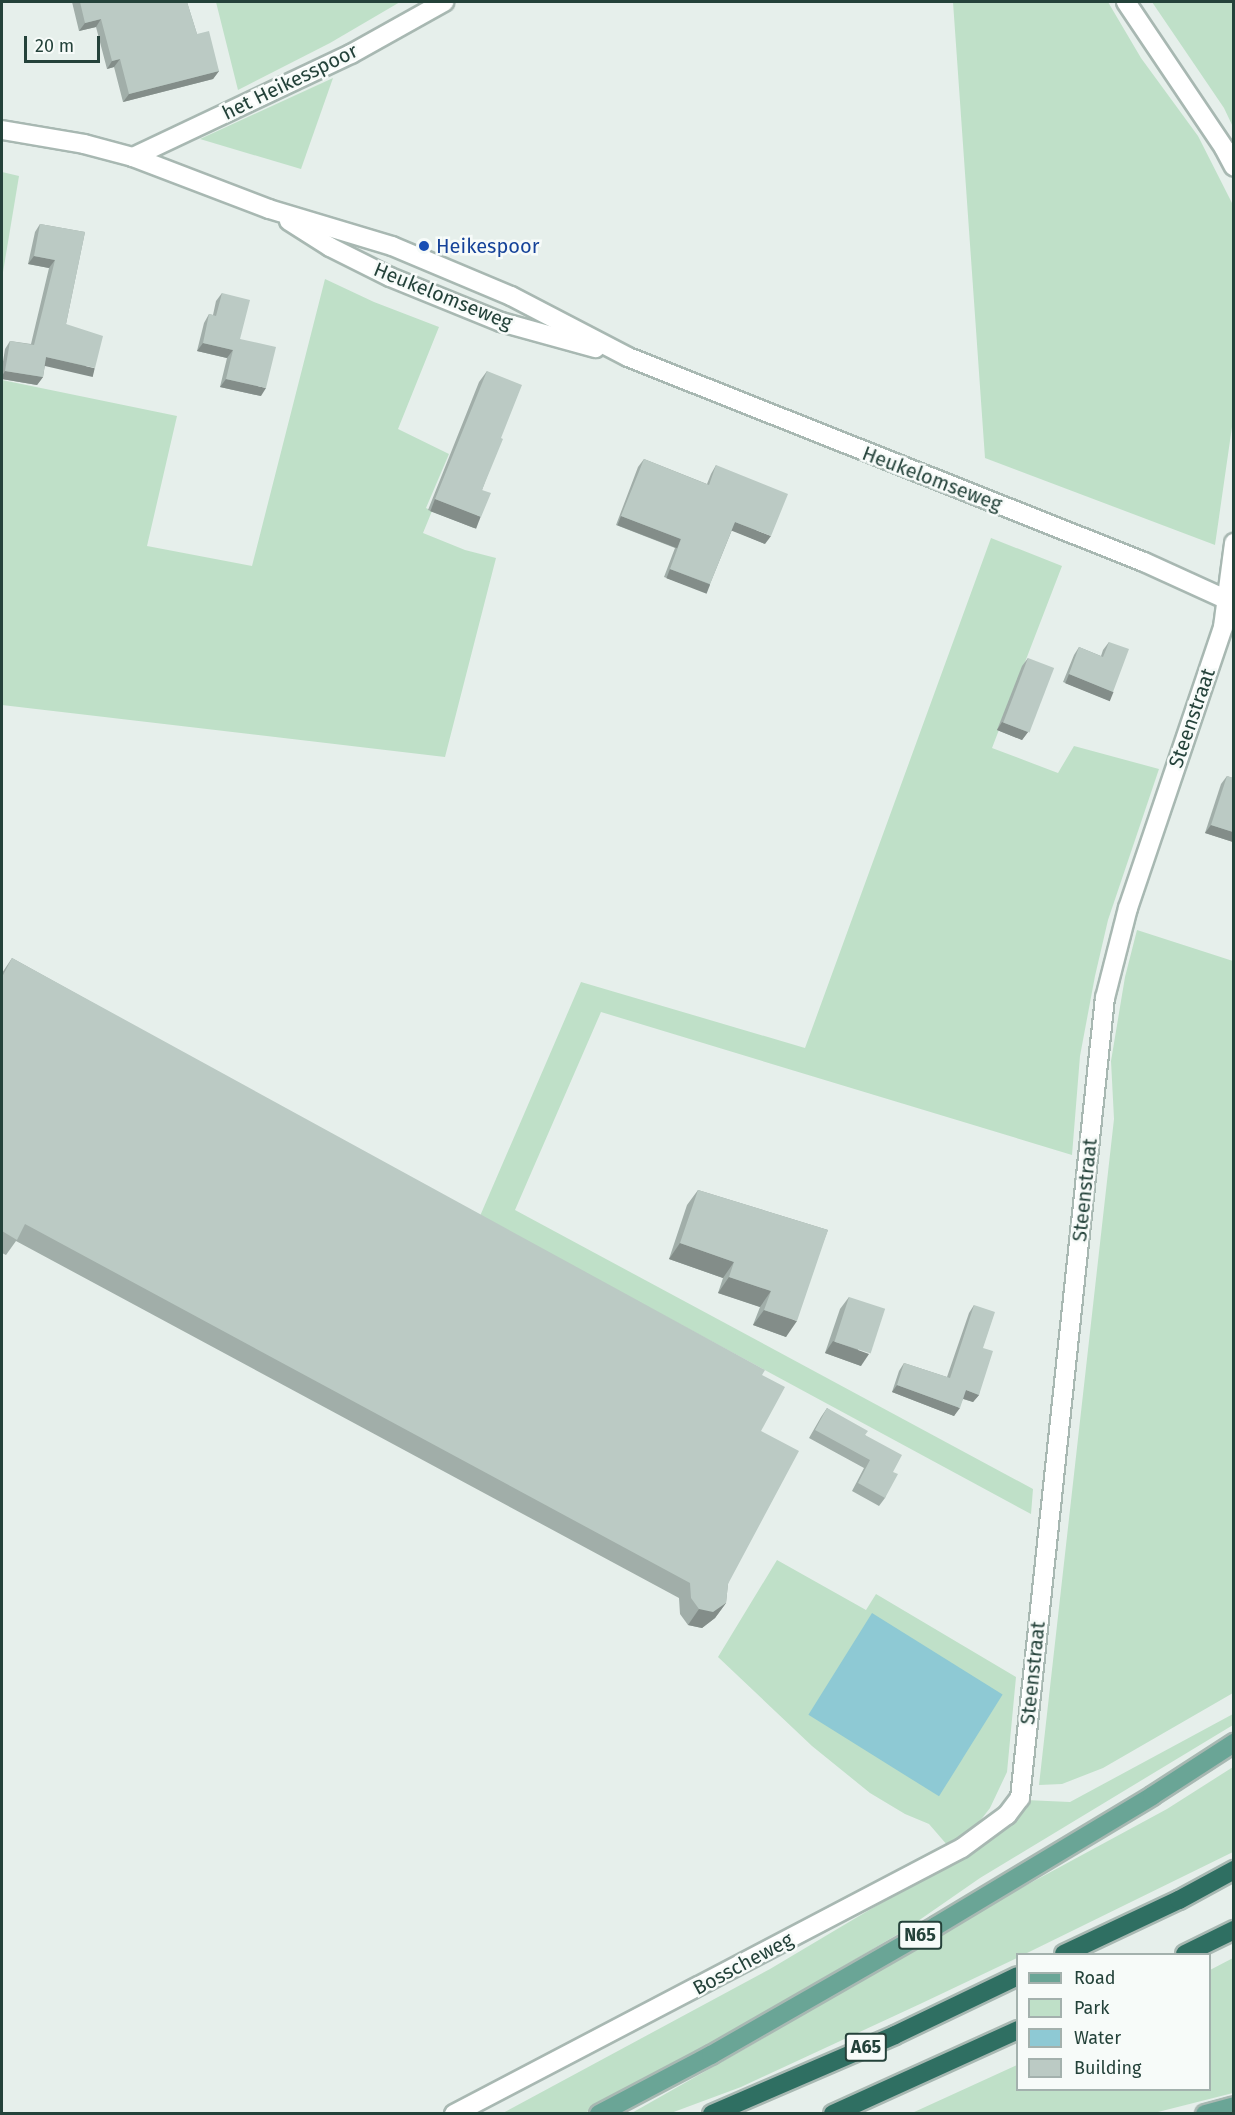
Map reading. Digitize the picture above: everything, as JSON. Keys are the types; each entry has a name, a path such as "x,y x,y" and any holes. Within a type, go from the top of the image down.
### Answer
{"highway":[{"path":"1066,1953 1179,1900 1233,1870"},
{"path":"1187,1953 1233,1930"},
{"name":"A65","path":"712,2114 895,2035 1016,1976"},
{"name":"A65","path":"833,2114 1016,2030"}],"main road":[{"name":"N65","path":"599,2114 711,2055 936,1926 1152,1796 1233,1743"},
{"path":"1205,2114 1233,2106"}],"street":[{"name":"het Heikesspoor","path":"133,157 351,54 444,2"},
{"path":"1126,2 1224,148 1233,167"},
{"name":"Heukelomseweg","path":"2,130 84,144 133,157 269,209 392,246 511,296 628,357 1144,562 1230,601"},
{"name":"Heukelomseweg","path":"269,209 330,247 390,277 501,322 628,357"},
{"name":"Steenstraat","path":"1020,1798 1105,998 1128,908 1223,627 1230,601 1233,543"},
{"name":"Bosscheweg","path":"454,2114 962,1848 1007,1815 1020,1798"}],"green space":[{"path":"216,2 400,2 330,43 238,90"},
{"path":"953,2 1108,2 1141,58 1198,136 1233,205 1234,413 1215,545 985,458"},
{"path":"1152,2 1233,2 1233,127 1224,108"},
{"path":"333,78 301,169 200,139"},
{"path":"2,172 19,176 2,278"},
{"path":"325,279 374,302 439,327 398,429 449,454 426,508 432,511 423,533 465,550 496,558 445,757 2,705 2,380 177,416 147,546 252,566"},
{"path":"991,538 1062,566 992,748 1058,773 1074,746 1159,769 1108,920 1095,976 1080,1056 1072,1155 601,1012 515,1210 1033,1489 1031,1514 480,1216 581,982 805,1048"},
{"path":"1137,930 1233,961 1233,1693 1103,1768 1062,1784 1039,1785 1114,1119 1111,1061 1125,977"},
{"path":"777,1560 866,1610 876,1594 1016,1677 1007,1772 990,1808 976,1826 948,1846 929,1824 905,1814 870,1793 812,1746 718,1657"},
{"path":"1233,1714 1233,1725 980,1878 905,1930 657,2076 585,2113 501,2114 770,1969 960,1856 1025,1800 1070,1802"},
{"path":"1233,1767 1233,1852 1027,1953 1016,1953 1016,1958 741,2087 671,2113 630,2114 762,2039 870,1973 1167,1809"},
{"path":"1233,1958 1233,2093 1154,2113 912,2113 1016,2065 1016,2091 1211,2091 1211,1969"}],"water":[{"path":"872,1613 1003,1695 939,1796 808,1715"}],"building":[{"path":"80,2 187,2 197,34 209,31 219,71 129,94 120,59 112,61 101,19 85,23"},
{"path":"40,224 85,232 66,324 103,336 95,368 46,357 43,377 5,371 10,341 34,345 55,260 34,256"},
{"path":"222,293 250,300 240,339 276,347 266,388 226,379 233,350 203,343 209,314 216,316"},
{"path":"487,371 522,385 482,490 491,493 481,517 435,499"},
{"path":"644,459 709,485 716,465 788,494 771,536 735,522 710,584 670,569 681,539 621,516"},
{"path":"1109,642 1129,649 1113,692 1069,674 1079,647 1103,657"},
{"path":"1028,658 1054,668 1029,732 1003,722"},
{"path":"1227,776 1233,778 1233,832 1211,825"},
{"path":"12,958 765,1370 762,1375 785,1387 761,1431 799,1451 728,1584 726,1603 713,1612 699,1609 691,1598 690,1583 25,1224 17,1240 2,1231 2,977"},
{"path":"698,1190 828,1230 797,1321 764,1310 771,1291 729,1277 734,1262 680,1243"},
{"path":"849,1297 885,1309 871,1353 834,1342"},
{"path":"974,1305 995,1312 983,1348 993,1351 979,1395 966,1390 960,1408 897,1385 904,1363 950,1378"},
{"path":"827,1408 868,1431 865,1435 902,1455 893,1472 898,1474 885,1498 858,1483 870,1460 815,1430"}],"place":[{"name":"Heikespoor","path":"424,246"}]}
